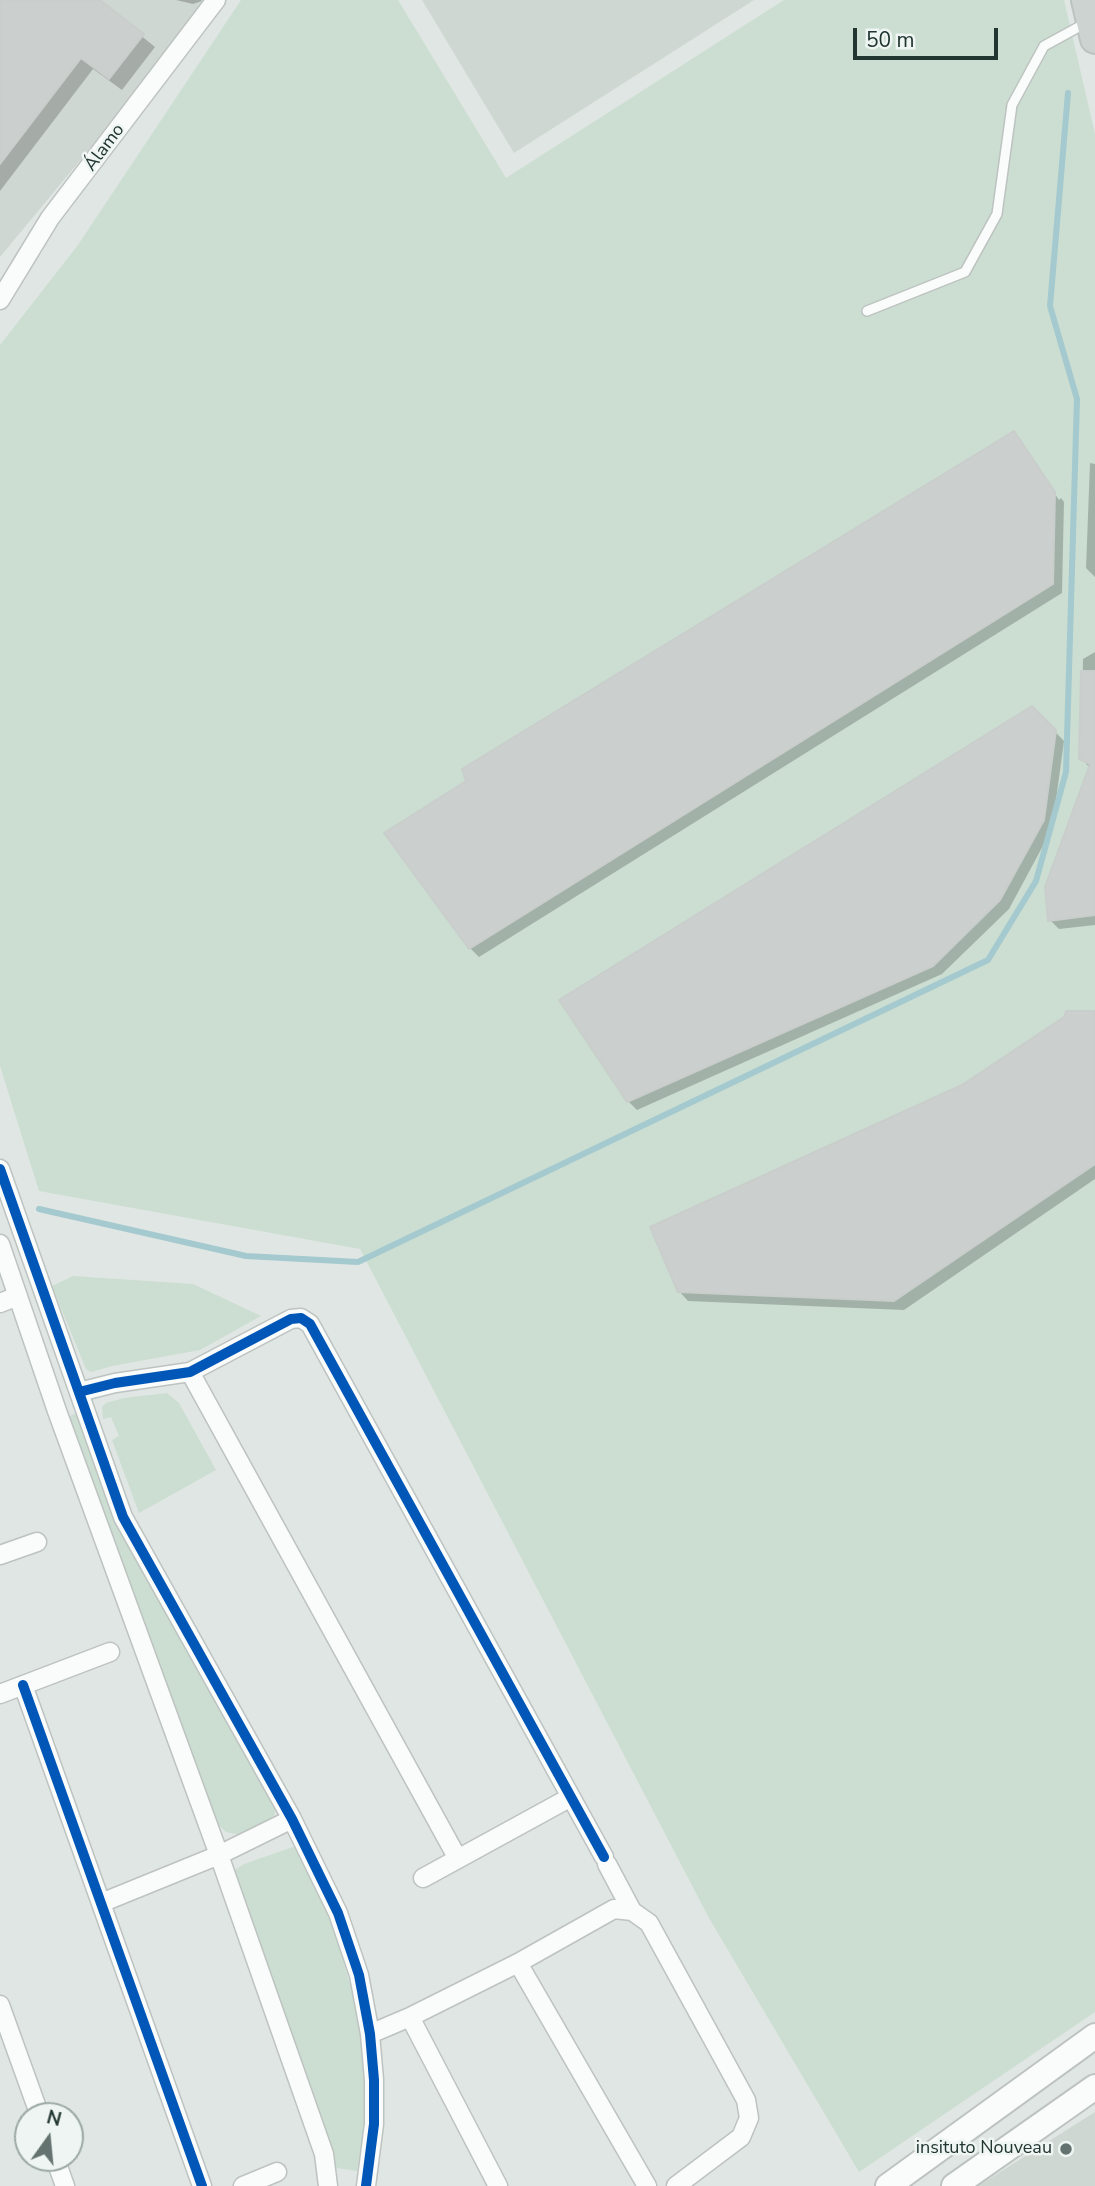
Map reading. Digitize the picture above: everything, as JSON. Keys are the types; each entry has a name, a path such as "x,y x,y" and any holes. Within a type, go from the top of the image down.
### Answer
{"main road":[{"path":"888,2186 1095,2036"},
{"path":"954,2186 1095,2087"}],"street":[{"name":"Álamo","path":"0,300 50,218 216,0"},
{"path":"0,1169 123,1517 292,1819 338,1913 359,1975 370,2034 374,2124 366,2186"},
{"path":"29,1250 3,1251 57,1410 219,1855 324,2154 328,2186"},
{"path":"0,1303 18,1296"},
{"path":"57,1410 116,1383 190,1372 291,1319 301,1318 310,1324 632,1911 649,1923 746,2100 749,2118 741,2137 676,2186"},
{"path":"190,1372 458,1859"},
{"path":"0,1555 37,1542"},
{"path":"0,1694 110,1652"},
{"path":"23,1685 202,2186"},
{"path":"423,1878 571,1797"},
{"path":"101,1903 219,1855 292,1819"},
{"path":"370,2034 518,1963 614,1909 632,1911"},
{"path":"518,1963 647,2186"},
{"path":"0,2006 35,2102"},
{"path":"410,2017 498,2186"},
{"path":"243,2186 277,2172"}],"lane":[{"path":"867,311 965,272 997,214 1012,106 1044,46 1090,20"}],"shaded area":[{"path":"0,0 213,0 0,257"},
{"path":"422,0 754,0 514,153"},
{"name":"insituto Nouveau","path":"1095,2112 1095,2186 978,2186"}],"green space":[{"path":"241,0 398,0 506,178 784,0 1064,0 1095,134 1095,2012 859,2172 709,1918 360,1249 39,1191 0,1066 0,345 78,245"},
{"path":"73,1276 193,1284 261,1316 200,1350 91,1372 86,1369 52,1286"},
{"path":"167,1393 179,1403 216,1470 139,1513 112,1440 119,1436 111,1417 103,1419 102,1407 106,1403 124,1398"},
{"path":"78,1412 158,1595 276,1808 270,1819 240,1835 226,1832 216,1823 93,1483 66,1418"},
{"path":"293,1847 308,1864 334,1928 357,2009 363,2048 365,2123 357,2171 336,2168 234,1875 235,1870 244,1864"}],"building":[{"path":"0,0 100,0 144,34 109,79 81,58 0,164"},
{"path":"1014,431 1055,492 1053,584 469,949 384,833 466,781 462,769"},
{"path":"1081,671 1095,671 1095,915 1048,921 1045,887 1090,764 1079,759"},
{"path":"1032,706 1056,730 1044,820 1000,900 933,966 627,1102 559,1000"},
{"path":"1066,1011 1095,1011 1095,1164 894,1301 678,1292 650,1227 962,1085 1064,1017"}],"waterway":[{"path":"39,1209 246,1256 358,1262 988,960 1036,881 1066,772 1077,399 1050,306 1068,93"}],"cycle path":[{"path":"0,1169 123,1517 292,1819 338,1913 359,1975 370,2034 374,2124 366,2186"},
{"path":"79,1392 115,1383 190,1372 291,1319 301,1318 310,1324 604,1857"},
{"path":"23,1685 202,2186"}],"place":[{"name":"insituto Nouveau","path":"1066,2149"}]}
